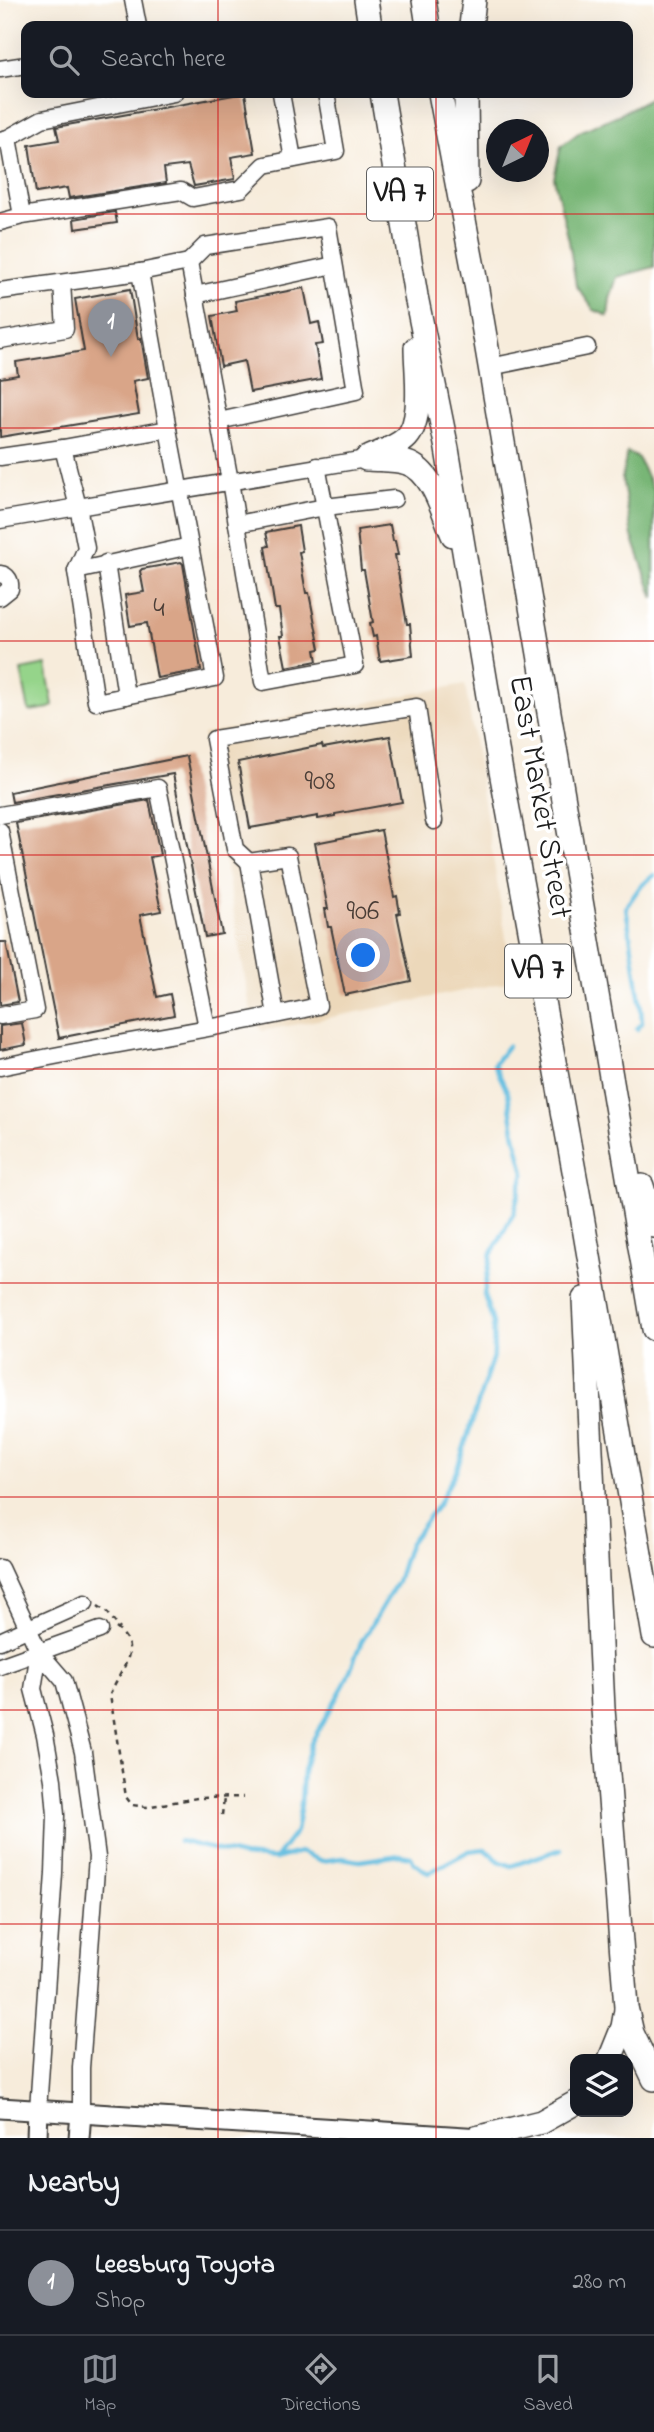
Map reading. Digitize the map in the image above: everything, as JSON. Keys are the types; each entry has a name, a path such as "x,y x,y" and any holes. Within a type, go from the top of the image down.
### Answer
{"highway":[{"path":"366,0 369,21"},
{"path":"424,0 427,21"},
{"path":"472,21 474,0"},
{"name":"East Market Street","path":"383,98 416,296 447,449 501,771 579,1198 654,1636"},
{"name":"East Market Street","path":"441,98 475,278 654,1329"},
{"name":"VA 7","path":"466,98 467,181 475,278"},
{"path":"366,459 403,441 410,435 415,423 416,296"},
{"path":"366,459 404,462 420,471 432,487 467,567"},
{"path":"614,1096 654,1226"},
{"path":"579,1198 603,1709 626,2007 632,2033 654,2079"},
{"path":"612,2054 623,2027 626,2007"},
{"path":"478,2138 541,2122 570,2106"}],"main road":[{"path":"0,2108 478,2138"},
{"path":"37,2138 38,2110"},
{"path":"79,2138 81,2113"}],"street":[{"path":"133,0 137,21"},
{"path":"0,69 21,66"},
{"path":"22,216 4,139 42,118 148,98"},
{"path":"282,98 293,159"},
{"path":"0,222 22,216 181,191 192,198 241,189 265,165 337,151 327,98"},
{"path":"0,291 140,272 189,262 205,246 328,227 356,391 219,421"},
{"path":"189,262 230,481 263,682 355,665 317,466"},
{"path":"195,295 334,265"},
{"path":"63,448 86,548 76,571 96,702 215,678 140,272"},
{"path":"0,341 65,329 62,283"},
{"path":"490,367 587,347"},
{"path":"0,457 168,429"},
{"path":"0,520 366,459"},
{"path":"237,524 325,507 394,499"},
{"path":"76,571 190,546"},
{"path":"106,563 126,696"},
{"path":"0,575 11,582 10,589 0,597"},
{"path":"276,1015 249,862 235,849 214,739 418,707 433,821"},
{"path":"0,815 158,788 207,1027"},
{"path":"0,831 35,1010 0,1016"},
{"path":"0,1067 318,1006 288,856 249,862"},
{"path":"0,1568 39,1652 64,1681 83,1752 97,1857 81,2068 81,2113"},
{"path":"0,1641 85,1603"},
{"path":"0,1666 100,1630"},
{"path":"38,2110 53,1901 56,1815 45,1735 33,1689 39,1652"}],"path":[{"path":"100,1630 116,1627 123,1633 129,1647 126,1665 110,1695 129,1803 136,1807 146,1807 197,1798 243,1797"},
{"path":"222,1815 223,1798"}],"shaded area":[{"path":"465,684 513,981 262,1031 252,1019 203,734"}],"green space":[{"path":"654,96 654,267 617,277 608,316 594,310 576,285 554,178 561,146 581,131"},
{"path":"627,452 638,458 654,491 654,599 632,536 622,478"},
{"path":"46,665 53,705 29,711 21,670"}],"building":[{"path":"217,98 246,98 255,153 231,157 235,179 194,186 188,165 164,168 166,183 69,198 67,188 36,193 29,145 59,140 56,127"},
{"path":"115,212 117,223 75,229 74,219"},
{"path":"304,288 311,324 319,322 323,344 315,345 321,379 250,392 244,361 221,366 212,316 237,311 235,301"},
{"path":"130,289 148,378 133,381 139,414 0,437 0,378 18,375 16,362 84,351 75,299"},
{"path":"390,525 398,555 395,555 407,624 410,624 413,656 380,661 376,636 373,637 370,623 373,622 364,570 361,570 357,530"},
{"path":"298,526 306,593 309,593 320,649 315,650 317,661 286,667 280,636 283,636 279,609 275,609 265,547 269,546 266,532"},
{"path":"181,562 201,670 157,678 147,623 130,626 125,595 144,592 140,571 142,569"},
{"path":"390,736 402,802 318,819 318,816 250,828 238,762 322,745 323,748"},
{"path":"187,756 222,934 205,937 173,774 12,802 10,792"},
{"path":"149,800 160,855 150,857 161,911 140,915 157,997 170,994 174,1015 59,1038 16,823"},
{"path":"381,830 394,897 397,896 400,913 397,914 411,981 345,995 331,927 328,927 325,909 328,909 315,843"},
{"path":"0,942 6,942 18,1002 0,1005"},
{"path":"22,1023 26,1045 0,1050 0,1026"}],"waterway":[{"path":"637,1029 642,1023 641,1009 626,907 640,887 654,875"},
{"path":"275,1859 296,1831 303,1771 311,1743 345,1683 361,1643 397,1582 409,1544 438,1505 457,1469 494,1353 493,1323 484,1295 491,1255 514,1212 524,1173 508,1093 494,1064 508,1046"},
{"path":"179,1841 243,1856 275,1859 300,1852 322,1861 342,1858 360,1861 400,1855 411,1857 414,1863 428,1873 469,1851 485,1849 499,1861 511,1866 561,1849"}],"place":[{"name":"Leesburg Toyota","path":"111,357"}]}
